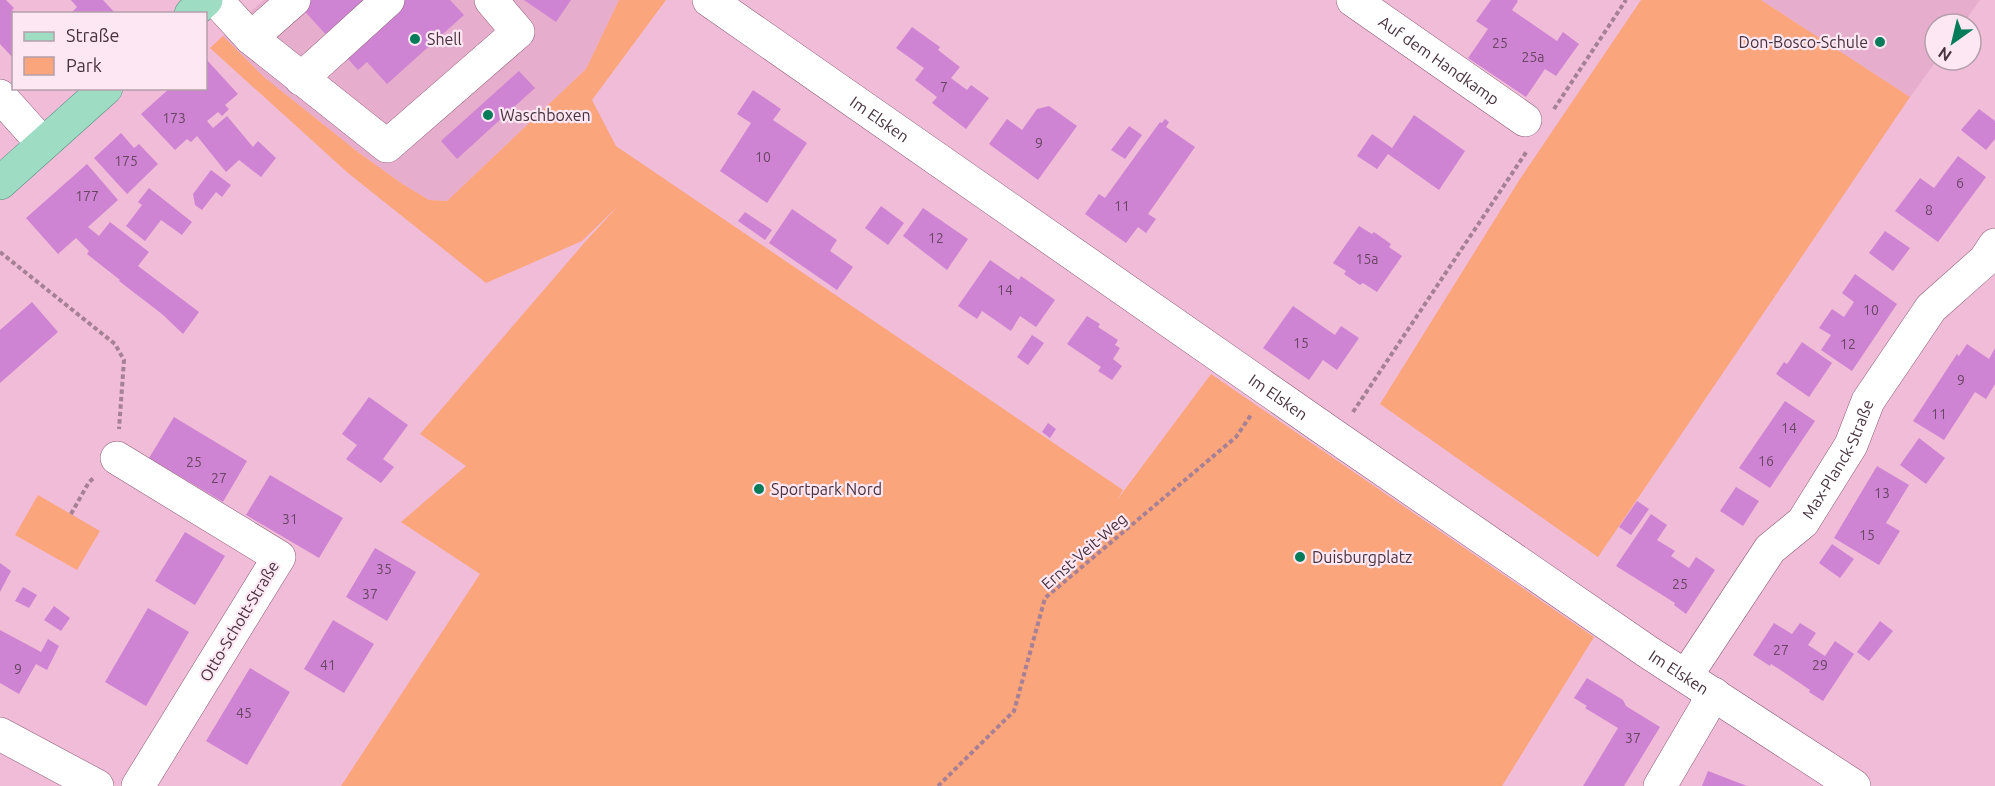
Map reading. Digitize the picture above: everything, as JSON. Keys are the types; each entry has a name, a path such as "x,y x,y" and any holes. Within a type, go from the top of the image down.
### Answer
{"main road":[{"path":"193,12 206,0"},
{"path":"0,183 104,90"}],"street":[{"path":"216,0 251,38 387,146 518,32 490,0"},
{"path":"251,38 294,0"},
{"path":"301,79 388,0"},
{"name":"Im Elsken","path":"709,0 1336,437 1686,676 1854,786"},
{"name":"Auf dem Handkamp","path":"1353,0 1536,126"},
{"path":"0,96 43,144"},
{"name":"Max-Planck-Straße","path":"1686,676 1770,549 1803,522 1851,445 1868,401 1931,309 1984,260 1995,245"},
{"name":"Otto-Schott-Straße","path":"117,458 279,557 138,786"},
{"path":"1660,786 1714,694"},
{"path":"0,734 97,786"}],"path":[{"path":"1336,437 1536,126 1626,0"},
{"path":"0,252 115,344 124,360 117,458 89,482 70,514"},
{"name":"Ernst-Veit-Weg","path":"938,786 1014,711 1045,598 1236,437 1269,389"}],"shaded area":[{"path":"264,0 619,0 586,69 447,201 429,200 358,152 264,77 223,36"},
{"name":"Don-Bosco-Schule","path":"1761,0 1980,0 1972,12 1923,12 1923,72 1928,72 1910,97"}],"green space":[{"name":"Sportpark Nord","path":"619,0 666,0 592,100 616,146 1123,490 1117,500 1211,374 1594,637 1502,786 341,786 480,574 401,522 466,466 420,434 618,206 582,241 486,283 348,173 210,48 223,36 264,77 358,152 429,200 447,201 586,69"},
{"path":"1641,0 1761,0 1910,97 1598,557 1380,404 1520,179"},
{"path":"38,495 100,531 77,570 15,535"}],"building":[{"path":"0,0 6,0 14,8 12,10 12,57 0,44"},
{"path":"71,0 103,0 114,12 72,12 77,7"},
{"path":"304,0 450,0 464,15 387,84 367,62 358,70 299,5"},
{"path":"524,0 571,0 556,22"},
{"path":"1491,0 1517,0 1512,10 1557,41 1563,32 1579,44 1556,76 1545,69 1526,97 1468,58 1488,29 1476,21"},
{"path":"912,27 940,47 938,50 960,67 951,78 967,90 971,85 989,98 966,129 932,103 937,97 915,80 924,68 896,48"},
{"path":"207,60 238,94 225,105 229,109 222,116 218,112 207,121 213,128 227,116 253,147 258,141 276,158 261,177 239,160 226,172 197,136 191,142 187,139 175,150 141,114 168,90 207,90"},
{"name":"Waschboxen","path":"519,71 535,88 457,159 441,141"},
{"path":"753,90 781,109 773,120 807,143 767,203 720,171 751,123 737,114"},
{"path":"1049,106 1077,126 1038,180 989,144 1007,119 1022,130 1037,109"},
{"path":"1979,109 1995,121 1995,139 1986,150 1961,130"},
{"path":"1414,115 1465,151 1439,190 1388,154 1377,169 1357,156 1372,134 1392,148"},
{"path":"1165,119 1169,122 1166,127 1195,147 1148,214 1156,219 1146,233 1138,227 1126,243 1085,214 1099,194 1105,198 1160,122 1162,123"},
{"path":"1129,126 1142,135 1125,159 1111,150"},
{"path":"121,133 134,148 139,144 158,164 127,194 94,158"},
{"path":"1958,156 1986,177 1938,242 1895,211 1920,178 1934,188"},
{"path":"87,164 118,200 88,227 99,236 110,222 149,252 138,266 199,312 183,334 162,314 87,254 89,251 76,238 58,254 26,218"},
{"path":"211,170 231,185 222,197 216,192 202,210 195,205 193,194"},
{"path":"149,188 192,222 182,235 161,220 145,241 126,226 142,205 138,202"},
{"path":"881,206 904,223 888,245 865,228"},
{"path":"923,208 968,239 947,270 903,236"},
{"path":"792,209 837,240 830,251 853,267 837,290 769,243"},
{"path":"745,212 772,230 765,240 738,221"},
{"path":"1359,226 1372,234 1374,232 1391,244 1389,247 1402,256 1377,292 1363,283 1360,285 1344,274 1346,271 1333,263"},
{"path":"1885,231 1910,248 1893,271 1869,253"},
{"path":"990,260 1019,280 1021,276 1055,300 1036,327 1020,316 1011,331 982,311 977,319 958,306"},
{"path":"1855,274 1897,304 1852,371 1821,350 1831,335 1819,328 1832,309 1844,317 1854,302 1842,293"},
{"path":"32,302 58,332 0,383 0,330"},
{"path":"1293,306 1335,335 1341,326 1359,338 1337,370 1323,360 1309,380 1263,348"},
{"path":"1087,316 1100,324 1098,327 1118,340 1115,345 1120,348 1113,359 1122,366 1112,380 1098,371 1101,367 1067,344"},
{"path":"1032,335 1044,343 1028,365 1017,357"},
{"path":"1802,342 1832,363 1809,397 1776,374 1784,362 1787,364"},
{"path":"1967,344 1989,359 1995,348 1995,384 1986,399 1975,392 1944,440 1913,421 1957,354 1959,356"},
{"path":"369,397 408,425 383,459 394,467 381,483 346,459 357,445 342,434"},
{"path":"1785,401 1815,421 1770,488 1739,468"},
{"path":"174,417 247,461 223,502 149,458"},
{"path":"1048,423 1056,429 1050,438 1042,432"},
{"path":"1919,438 1945,458 1926,484 1900,465"},
{"path":"1877,466 1909,485 1886,523 1900,531 1879,565 1834,538"},
{"path":"270,475 343,518 319,558 246,515"},
{"path":"1736,487 1759,501 1743,526 1720,511"},
{"path":"1637,501 1649,509 1631,535 1619,527"},
{"path":"1651,514 1667,525 1657,540 1675,551 1671,556 1689,568 1696,557 1715,570 1686,614 1674,605 1675,603 1616,566"},
{"path":"185,532 225,556 195,605 155,581"},
{"path":"1832,544 1854,559 1840,578 1819,563"},
{"path":"375,548 416,572 387,621 346,597"},
{"path":"0,563 11,571 0,592"},
{"path":"23,587 37,595 29,608 15,601"},
{"path":"54,606 70,618 61,631 44,620"},
{"path":"148,608 189,632 146,706 105,682"},
{"path":"333,620 374,644 344,693 304,669"},
{"path":"1880,621 1893,631 1869,661 1857,652"},
{"path":"1774,623 1792,634 1800,623 1816,633 1808,645 1825,656 1835,641 1854,654 1823,701 1788,675 1753,655"},
{"path":"0,630 41,652 48,639 59,646 47,670 36,664 19,694 0,683"},
{"path":"250,668 290,692 247,765 206,741"},
{"path":"1587,678 1660,727 1624,786 1583,786 1618,728 1585,708 1587,706 1574,698"},
{"path":"1708,771 1747,786 1702,786"}],"place":[{"name":"Shell","path":"415,39"},
{"name":"Don-Bosco-Schule","path":"1880,42"},
{"name":"Waschboxen","path":"488,115"},
{"name":"Sportpark Nord","path":"759,489"},
{"name":"Duisburgplatz","path":"1300,557"}]}
